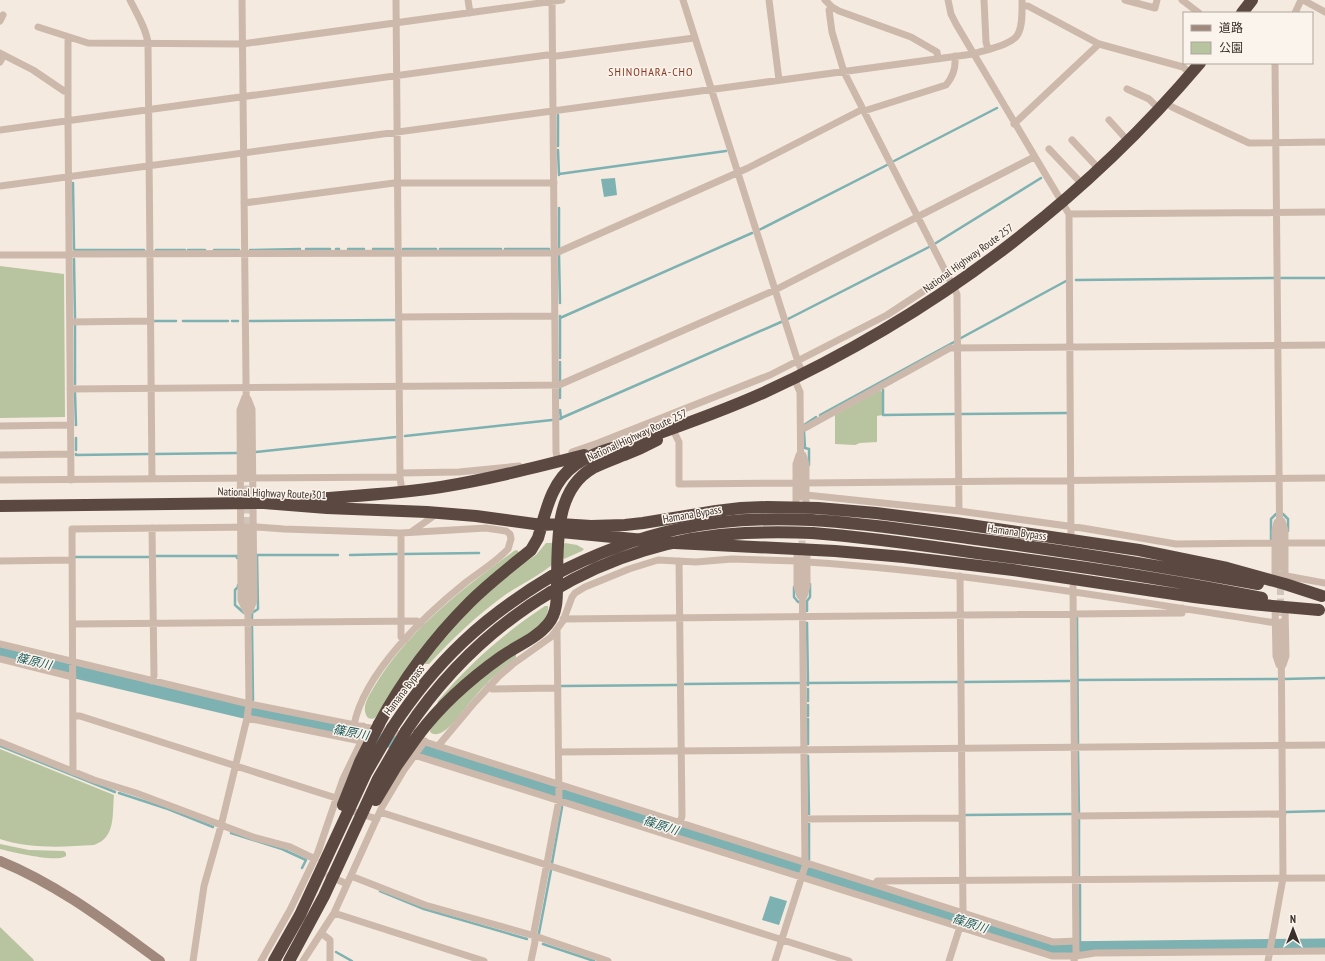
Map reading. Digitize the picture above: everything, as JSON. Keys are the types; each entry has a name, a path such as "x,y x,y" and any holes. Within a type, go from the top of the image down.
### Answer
{"highway":[{"path":"1243,12 1252,0"},
{"name":"National Highway Route 257","path":"340,861 364,823 385,784 422,740 438,712 466,684 502,656 538,634 549,623 553,616 557,601 559,528 561,516 569,492 581,477 598,466 637,450 798,376 880,332 950,280 1012,243 1062,203 1128,141 1163,105 1199,64"},
{"name":"National Highway Route 257","path":"328,856 341,812 353,779 379,724 403,684 435,641 471,602 497,577 531,550 538,538 552,493 560,479 578,462 603,450 645,438 709,416"},
{"path":"258,503 402,492 441,487 486,479 558,459 603,450"},
{"path":"542,525 549,524 553,520 557,503 563,489 582,468 595,462 637,450"},
{"path":"559,528 625,525 716,511 767,507 803,502 1071,539 1168,555 1280,579 1324,596"},
{"name":"National Highway Route 301","path":"0,506 258,503 476,516 559,528"},
{"name":"Hamana Bypass","path":"274,961 300,915 366,773 392,728 419,689 452,651 490,618 530,589 552,576 597,554 644,537 693,526 742,520 811,520 954,536 1078,554 1324,596"},
{"path":"559,528 668,543 802,556 912,557 1194,597 1322,611"},
{"path":"289,961 315,915 378,779 406,731 430,697 462,661 503,624 527,607 580,576 602,566 642,552 671,544 719,535 743,533 812,533 936,547 1076,567 1247,595 1322,611"}],"street":[{"path":"130,0 147,36 148,44 152,479"},
{"path":"242,0 246,391 252,410 247,477 241,504 241,527 242,600 248,618"},
{"path":"396,0 400,475 402,492"},
{"path":"468,0 470,13"},
{"path":"38,27 88,43 242,44 562,0"},
{"path":"682,0 798,362 803,502"},
{"path":"769,0 779,80"},
{"path":"825,0 838,11 916,40 937,52 938,59"},
{"path":"948,0 953,19 1068,214 1071,539"},
{"path":"984,0 986,42 988,49"},
{"path":"1125,0 1155,8 1157,0"},
{"path":"1182,0 1198,12"},
{"path":"1295,12 1302,0 1325,12"},
{"path":"552,1 555,385 556,452 558,459"},
{"path":"0,186 973,54 1014,40 1018,35 1020,28 1022,3 1099,44 1183,67 1191,74"},
{"path":"832,7 829,10 832,32 844,72 957,294 959,511"},
{"path":"68,37 71,480"},
{"path":"0,130 547,55 558,56 694,38"},
{"path":"1014,124 1099,44"},
{"path":"0,62 2,54 33,70 64,91 68,91"},
{"path":"0,255 554,252 564,249 737,173 864,110 946,85 954,72 956,61 955,56"},
{"path":"1275,64 1280,567"},
{"path":"1127,89 1163,105 1172,107 1250,143 1325,142"},
{"path":"1109,120 1128,141"},
{"path":"1072,140 1099,169"},
{"path":"1049,149 1082,184"},
{"path":"70,389 151,388 246,391 399,386 559,385 775,290 1034,158"},
{"path":"244,203 398,183 554,183"},
{"path":"1068,214 1325,212"},
{"path":"0,480 400,475 480,471 558,459 770,375 798,362 950,280"},
{"path":"399,317 555,316"},
{"path":"70,322 151,321"},
{"path":"800,428 805,428 950,348 1325,344"},
{"path":"246,391 240,410 247,477 258,503 253,527 254,600 248,618"},
{"path":"0,426 71,425"},
{"path":"674,432 679,442 679,484 796,483"},
{"path":"801,449 806,464 806,483 803,502"},
{"path":"801,449 796,464 796,483 803,502"},
{"path":"0,455 71,454"},
{"path":"806,483 1325,478"},
{"path":"803,502 959,511 1072,526 1176,544 1275,543"},
{"path":"410,532 438,513"},
{"path":"1280,515 1285,530 1285,543 1280,579"},
{"path":"1280,515 1275,530 1275,543 1280,579"},
{"path":"73,772 74,716 72,529 253,527 400,533 486,528 506,531 510,534 511,539 508,549 464,584 421,624 391,656 375,678 359,709 354,724"},
{"path":"152,528 154,676 152,681"},
{"path":"193,961 204,886 236,766 249,705 247,532"},
{"path":"400,533 401,637 405,640"},
{"path":"1285,543 1325,543"},
{"path":"775,961 805,864 802,556"},
{"path":"438,746 489,686 514,664 551,637 558,630 572,597 575,594 614,575 653,561 663,560 696,562 802,556 1072,591 1278,623"},
{"path":"0,561 72,560"},
{"path":"679,561 682,751 682,816 680,824"},
{"path":"949,961 964,914 960,576"},
{"path":"1074,579 1072,591 1072,614 1075,816 1075,956"},
{"path":"1280,579 1325,583"},
{"path":"1268,961 1283,878 1281,671 1276,656 1280,607"},
{"path":"1280,607 1286,656 1281,671"},
{"path":"563,619 1182,613 1182,608"},
{"path":"73,624 153,623 248,618 417,621 421,624"},
{"path":"531,961 535,942 534,936 559,799 558,630"},
{"path":"0,644 73,664 152,681 249,705 354,724 363,728 400,734 422,740 559,786 1053,942 1076,943"},
{"path":"0,659 73,676"},
{"path":"489,686 492,689 558,688"},
{"path":"74,716 80,716 236,766 378,816 547,865 849,961"},
{"path":"247,717 360,742 414,756 559,799 802,875 1052,956 1075,956 1095,953 1270,948 1325,951"},
{"path":"261,961 290,910 311,868 343,779 360,742 363,728"},
{"path":"303,961 334,913 378,816 422,740"},
{"path":"0,742 101,783 136,793 253,837 290,847 314,859"},
{"path":"559,752 1325,745"},
{"path":"1075,816 1282,814"},
{"path":"805,819 962,818"},
{"path":"0,861 35,877 67,895 160,961"},
{"path":"311,868 347,884"},
{"path":"351,876 425,904 534,936 608,961"},
{"path":"876,886 877,882 1325,878"},
{"path":"334,913 484,961"},
{"path":"321,933 330,940 330,961"}],"green space":[{"path":"0,266 64,274 65,417 0,418"},
{"path":"880,390 882,392 882,415 877,416 877,442 860,443 855,445 835,444 835,415"},
{"path":"546,543 552,543 554,545 552,565 505,595 465,628 429,664 425,664 425,661 474,605 519,566 536,555"},
{"path":"565,543 577,545 584,549 564,559 563,545"},
{"path":"516,550 519,553 494,574 375,718 368,718 365,706 368,698 387,667 402,647 437,612 494,565"},
{"path":"545,606 548,606 548,611 540,626 437,704 462,674 501,638"},
{"path":"515,654 516,658 486,684 451,725 439,734 433,734 430,732 431,726 469,688"},
{"path":"0,749 114,795 112,824 106,837 94,845 58,847 34,846 0,839"},
{"path":"0,844 29,850 64,851 66,856 61,858 44,858 0,849"},
{"path":"0,927 33,959 34,961 0,961"}],"water":[{"path":"615,178 617,195 604,197 601,179"},
{"path":"770,896 787,901 779,925 762,920"}],"waterway":[{"path":"894,161 997,108"},
{"path":"558,115 558,146"},
{"path":"558,150 559,175"},
{"path":"559,174 726,151"},
{"path":"759,230 887,165"},
{"path":"936,243 1041,178"},
{"path":"73,183 74,249"},
{"path":"559,208 559,248"},
{"path":"560,318 752,233"},
{"path":"788,319 929,247"},
{"path":"250,250 300,249"},
{"path":"306,249 330,249"},
{"path":"348,249 364,249"},
{"path":"373,249 393,249"},
{"path":"403,249 436,249"},
{"path":"440,249 501,249"},
{"path":"505,249 549,249"},
{"path":"75,250 144,250"},
{"path":"156,250 185,250"},
{"path":"188,250 205,250"},
{"path":"214,250 239,250"},
{"path":"559,255 560,303"},
{"path":"74,259 75,318"},
{"path":"1076,280 1274,278"},
{"path":"1281,278 1325,278"},
{"path":"961,338 1066,281"},
{"path":"560,316 560,358"},
{"path":"250,321 395,320"},
{"path":"154,321 176,321"},
{"path":"183,321 228,321"},
{"path":"232,321 238,321"},
{"path":"559,419 781,322"},
{"path":"75,325 75,384"},
{"path":"820,415 954,342"},
{"path":"560,362 560,382"},
{"path":"560,387 560,398"},
{"path":"883,390 883,415 955,414"},
{"path":"75,393 76,425"},
{"path":"560,410 561,419"},
{"path":"962,414 1067,413"},
{"path":"804,425 816,417"},
{"path":"405,436 552,420"},
{"path":"804,431 805,448 809,449 809,465"},
{"path":"256,452 396,437"},
{"path":"76,438 76,450"},
{"path":"156,454 237,453"},
{"path":"76,454 148,454"},
{"path":"1271,539 1271,519 1276,514"},
{"path":"1283,514 1288,519 1288,531"},
{"path":"404,554 479,553"},
{"path":"350,555 397,554"},
{"path":"252,618 252,613 258,609 257,555 338,555"},
{"path":"156,556 237,556 237,558"},
{"path":"75,557 149,557"},
{"path":"807,611 807,601 810,597 810,584"},
{"path":"238,585 235,590 235,605 244,613"},
{"path":"794,587 794,597 799,602"},
{"path":"1077,618 1078,743"},
{"path":"807,623 808,685"},
{"path":"252,627 253,700"},
{"name":"篠原川","path":"0,653 244,711 398,742 1052,949 1325,946"},
{"path":"1284,679 1325,678"},
{"path":"1076,680 1278,679"},
{"path":"964,682 1069,681"},
{"path":"807,683 958,682"},
{"path":"685,684 799,683"},
{"path":"562,686 677,685"},
{"path":"808,689 808,701"},
{"path":"808,705 808,716"},
{"path":"808,719 808,744"},
{"path":"0,746 115,792"},
{"path":"1078,752 1079,814"},
{"path":"808,756 809,814"},
{"path":"119,793 168,809 213,827"},
{"name":"篠原川","path":"564,799 565,794"},
{"path":"552,863 562,807"},
{"path":"1286,812 1325,811"},
{"path":"965,815 1071,814"},
{"path":"1079,820 1079,875"},
{"path":"809,824 809,860"},
{"path":"231,833 282,849 306,860 302,868"},
{"name":"篠原川","path":"810,867 810,872"},
{"path":"539,933 551,870"},
{"path":"1080,885 1080,953"},
{"path":"380,891 424,909 527,939"},
{"path":"543,944 594,961"},
{"path":"336,952 352,961"}],"tunnel":[{"path":"247,475 247,532"},
{"path":"802,530 802,560"},
{"path":"1280,567 1281,622"}],"district":[{"name":"SHINOHARA-CHO","path":"651,71"}]}
